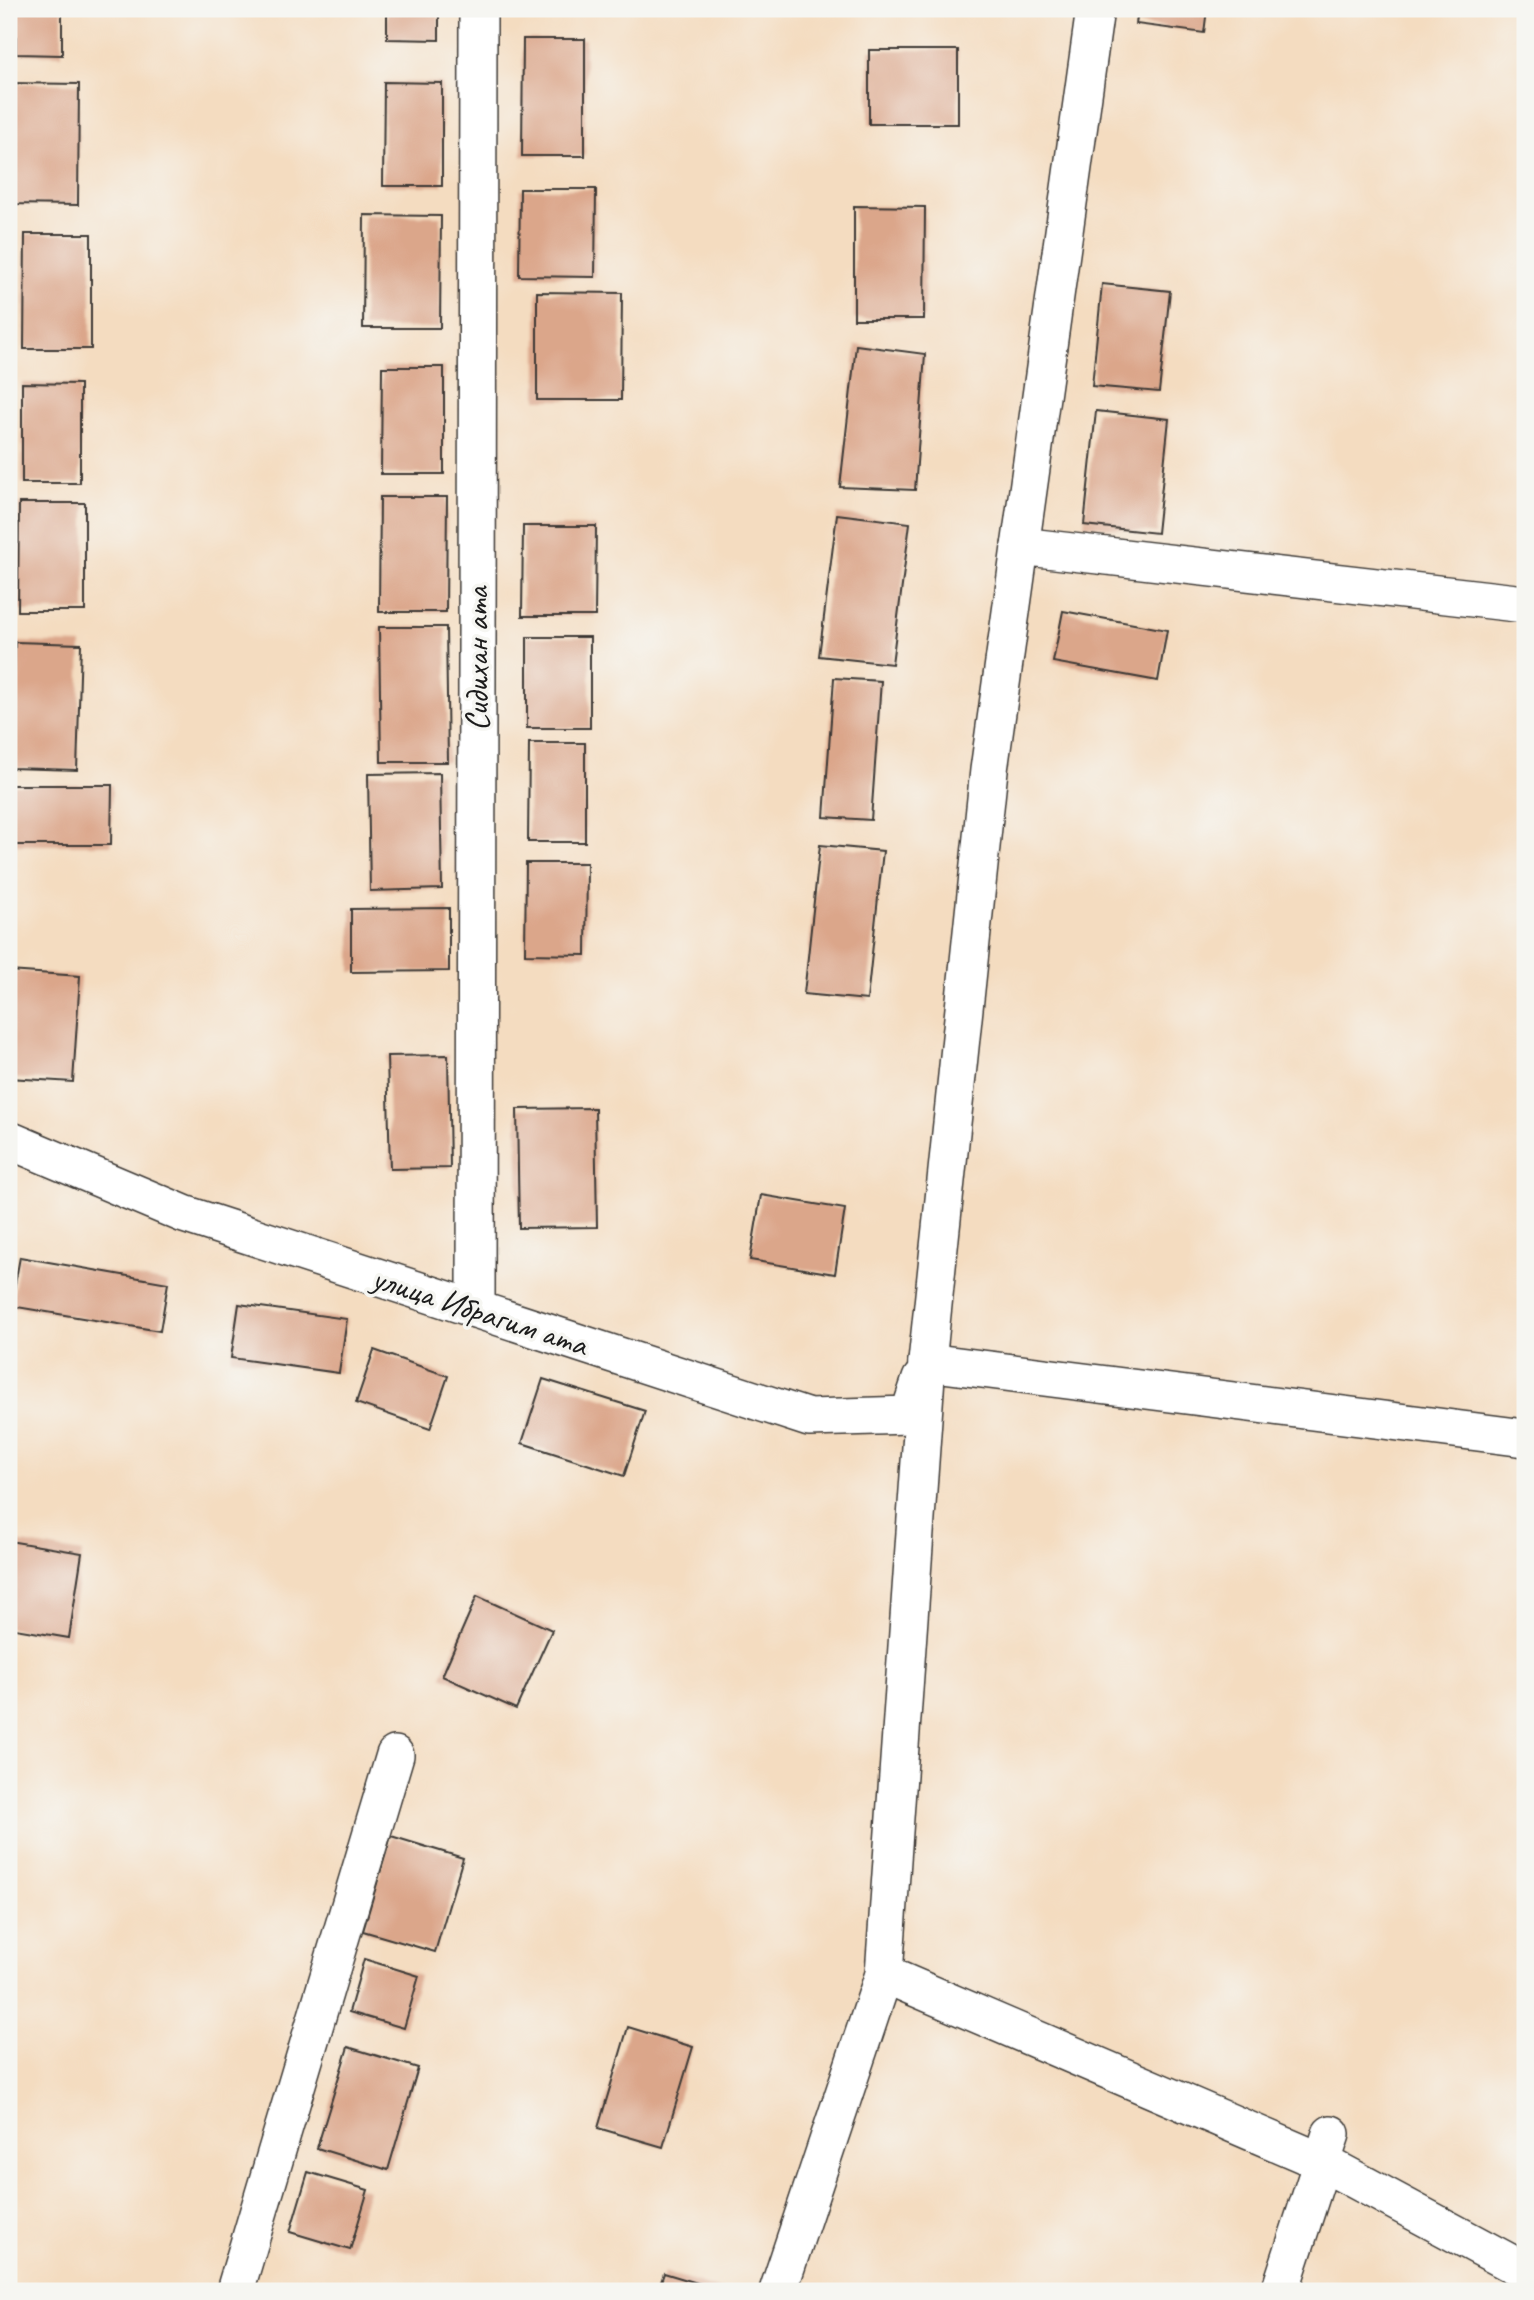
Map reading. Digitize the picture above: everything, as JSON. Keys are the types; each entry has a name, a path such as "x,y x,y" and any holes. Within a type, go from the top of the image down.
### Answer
{"street":[{"name":"Сидихан ата","path":"476,1309 478,9"},
{"path":"778,2291 884,1974 927,1362 989,770 1095,9"},
{"path":"1020,546 1525,604"},
{"name":"улица Ибрагим ата","path":"9,1140 184,1214 809,1418 909,1415 927,1362"},
{"path":"927,1362 1525,1438"},
{"path":"235,2291 395,1755"},
{"path":"884,1974 1327,2148 1525,2271"},
{"path":"1280,2291 1327,2148"}],"building":[{"path":"16,9 62,9 62,55 16,54"},
{"path":"387,9 439,9 439,40 387,39"},
{"path":"1138,9 1207,9 1204,33 1136,24"},
{"path":"523,39 585,39 585,156 522,156"},
{"path":"869,50 958,50 958,124 869,124"},
{"path":"384,82 442,83 442,186 383,186"},
{"path":"9,83 79,84 78,205 9,204"},
{"path":"520,189 596,189 595,277 519,276"},
{"path":"854,206 925,207 924,319 854,319"},
{"path":"364,215 441,216 440,328 363,328"},
{"path":"25,234 91,234 91,349 24,349"},
{"path":"1102,284 1170,291 1159,392 1092,386"},
{"path":"537,292 622,293 621,400 537,400"},
{"path":"856,345 925,354 915,490 840,487"},
{"path":"382,367 444,367 444,474 381,474"},
{"path":"22,383 80,384 80,483 22,483"},
{"path":"1096,411 1169,419 1157,533 1084,525"},
{"path":"380,497 447,497 446,612 379,612"},
{"path":"19,503 85,503 85,611 18,611"},
{"path":"837,514 910,523 892,664 819,656"},
{"path":"523,526 596,526 595,616 522,616"},
{"path":"1063,611 1167,630 1158,681 1053,662"},
{"path":"379,627 446,627 448,762 381,762"},
{"path":"527,637 590,637 590,728 527,728"},
{"path":"15,642 81,644 77,770 11,768"},
{"path":"834,678 881,681 871,820 824,817"},
{"path":"529,743 585,743 585,842 528,842"},
{"path":"440,773 442,889 370,891 368,774"},
{"path":"9,785 112,785 111,845 9,845"},
{"path":"820,845 883,851 867,1000 804,994"},
{"path":"526,863 587,863 586,955 525,954"},
{"path":"449,908 449,971 351,972 351,909"},
{"path":"9,971 80,976 73,1082 9,1078"},
{"path":"448,1055 450,1168 390,1169 387,1056"},
{"path":"595,1108 597,1227 519,1228 517,1109"},
{"path":"761,1195 845,1209 835,1274 750,1260"},
{"path":"20,1257 168,1283 160,1331 11,1306"},
{"path":"239,1304 347,1319 339,1373 231,1358"},
{"path":"374,1350 448,1376 430,1429 356,1403"},
{"path":"543,1379 645,1411 624,1476 522,1443"},
{"path":"9,1541 82,1553 69,1638 9,1628"},
{"path":"477,1596 552,1630 516,1709 442,1676"},
{"path":"391,1836 463,1858 435,1952 363,1931"},
{"path":"364,1959 419,1976 404,2028 349,2012"},
{"path":"628,2027 693,2047 663,2147 598,2128"},
{"path":"348,2047 418,2068 388,2170 317,2148"},
{"path":"308,2172 368,2190 350,2250 290,2232"},
{"path":"664,2273 724,2291 658,2291"}]}
